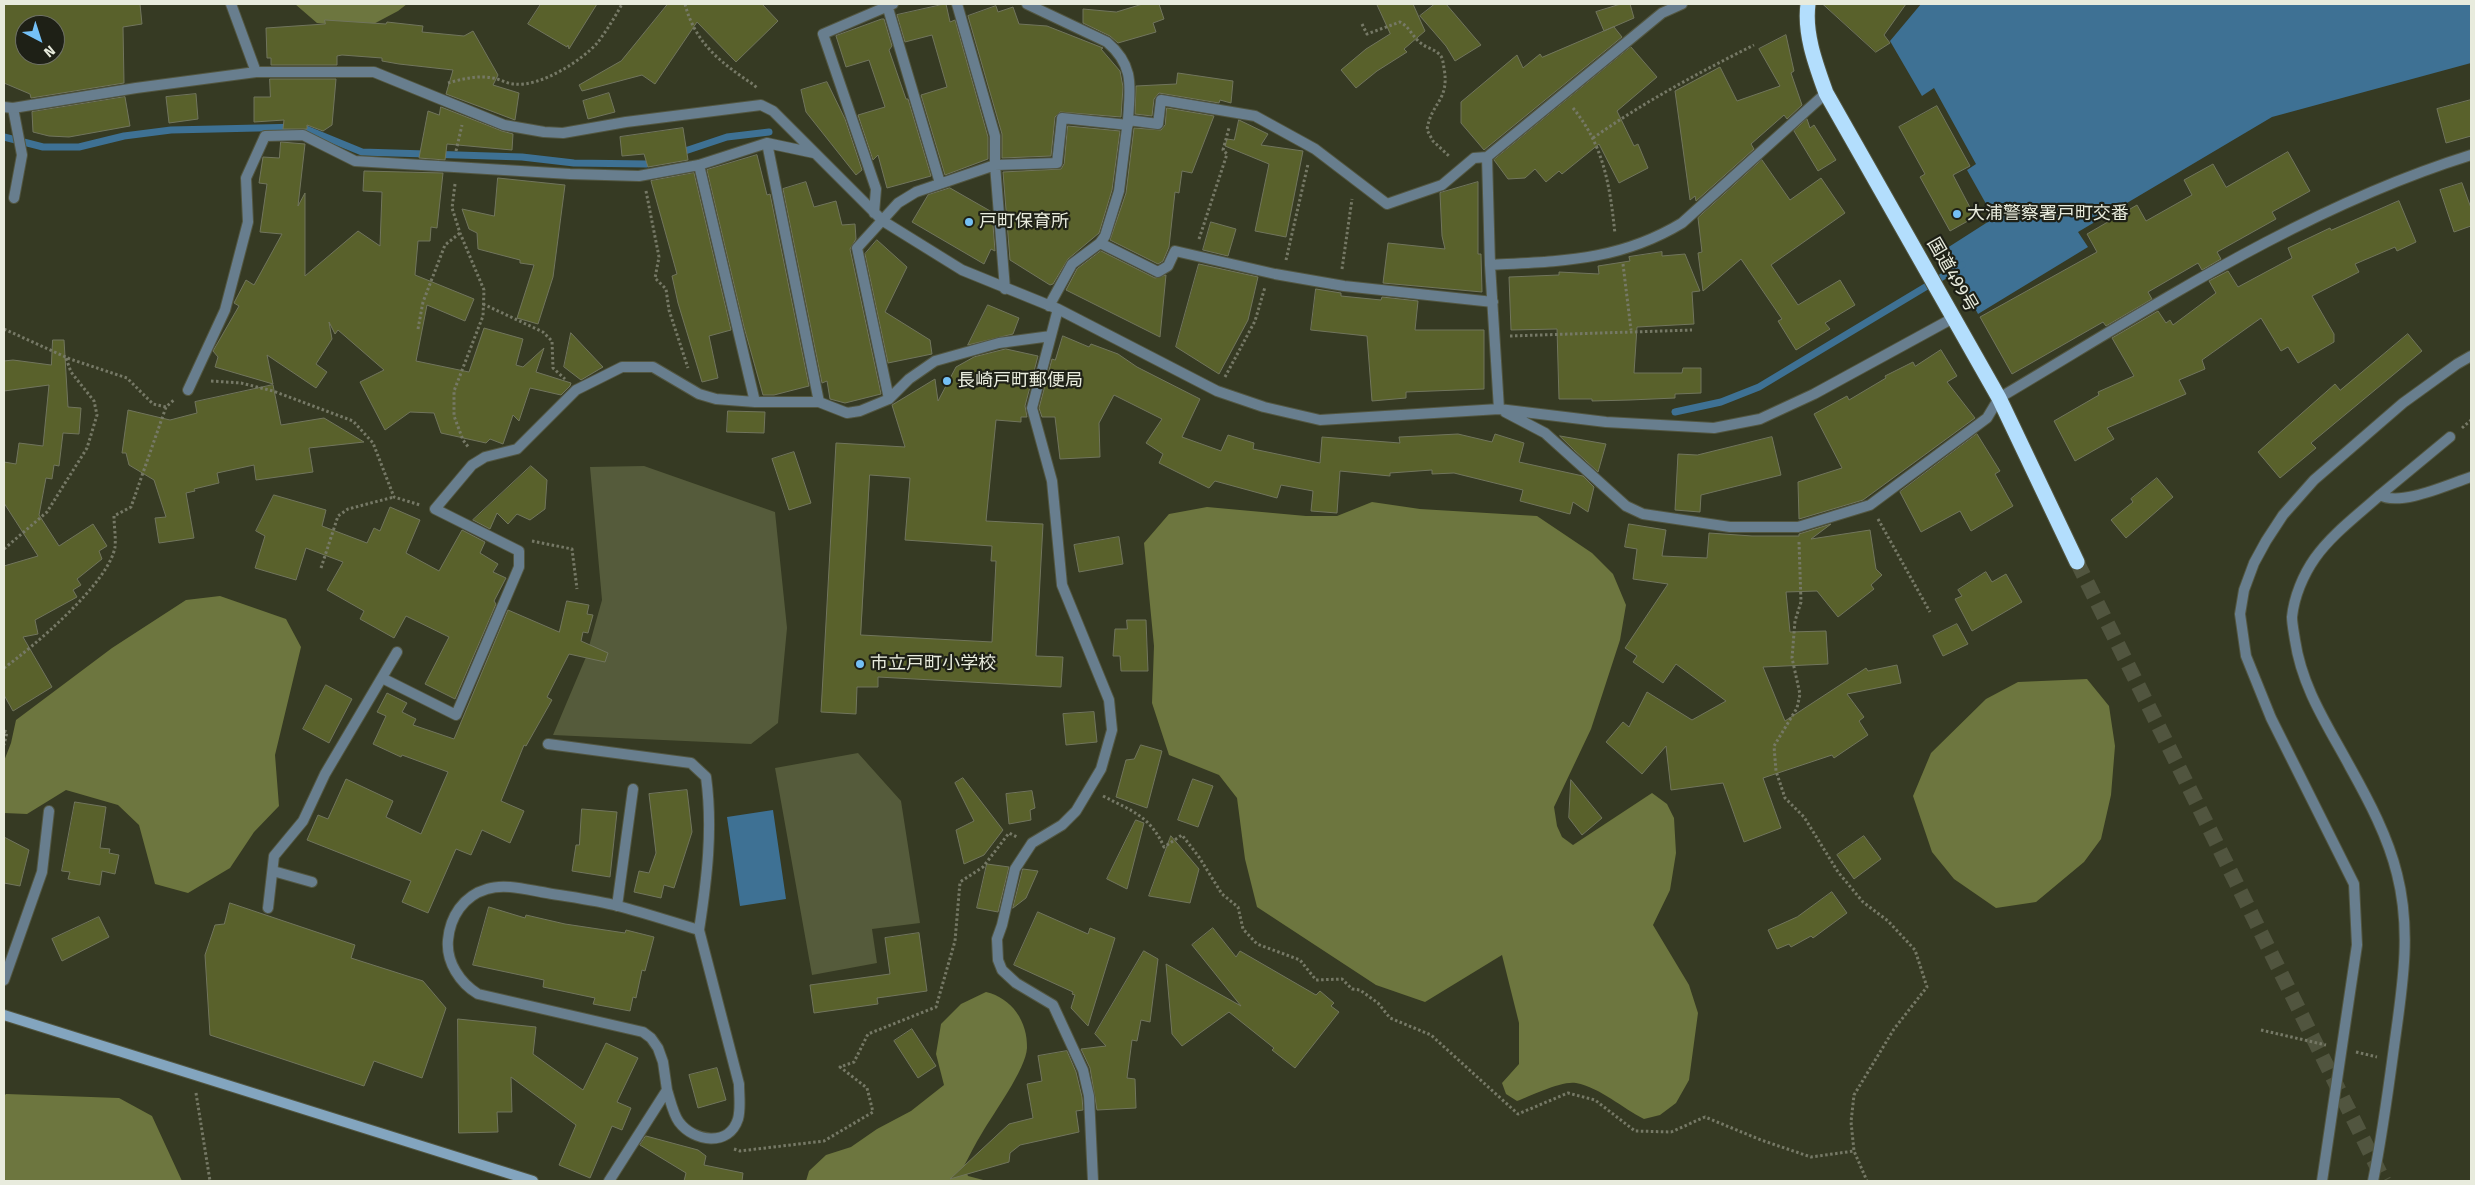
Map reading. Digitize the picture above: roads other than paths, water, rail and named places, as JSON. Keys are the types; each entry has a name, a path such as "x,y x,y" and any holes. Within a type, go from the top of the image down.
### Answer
{"highway":[{"name":"国道499号","path":"1808,4 1806,21 1826,93 1955,318 1998,398 2077,562"}],"street":[{"path":"231,4 256,72"},
{"path":"874,213 876,190 823,34 890,4 940,183"},
{"path":"957,4 995,136 995,165 1005,289"},
{"path":"1027,4 1107,42 1117,51 1130,77 1128,122 1112,218 1100,243 1072,264 1054,307 1051,336 1032,408 1052,481 1062,585 1109,700 1112,730 1101,769 1076,811 1062,825 1032,843 1015,869 997,940 998,960 1002,970 1016,983 1054,1005 1083,1070 1089,1096 1092,1181"},
{"path":"889,399 857,248 898,203 916,192 995,165 1057,162 1062,118 1158,124 1161,100 1255,116 1311,146 1387,204 1442,185 1474,158 1487,157 1662,13 1682,4"},
{"path":"14,198 22,155 8,108 256,72 374,72 504,125 544,132 563,133 626,122 761,105 769,109 883,221 962,270 1005,289 1054,307 1217,391 1264,407 1320,420 1499,408 1606,422 1714,428 1760,419 1814,394 1955,318"},
{"path":"1490,265 1557,262 1619,252 1657,238 1682,223 1826,93"},
{"path":"188,390 224,310 248,222 246,178 265,136 303,135 355,161 570,174 644,175 699,165 767,143 815,153"},
{"path":"767,143 820,402"},
{"path":"1499,408 1546,433 1626,506 1643,514 1730,527 1798,527 1870,505 1987,418 1998,398 2258,246 2365,194 2430,168 2471,155"},
{"path":"1487,157 1490,265 1499,408"},
{"path":"699,165 755,402"},
{"path":"1100,243 1158,272 1168,266 1175,251 1282,275 1339,285 1493,302"},
{"path":"382,678 456,715 519,567 519,551 435,509 472,465 478,460 517,449 576,390 622,367 653,367 699,394 716,399 755,402 820,402 847,413 860,411 889,399 909,379 935,361 999,343 1051,336"},
{"path":"2322,1181 2358,945 2354,884 2271,718 2246,656 2240,614 2244,590 2254,563 2266,541 2283,515 2314,480 2403,402 2471,356"},
{"path":"2373,1181 2384,1128 2403,983 2406,944 2398,875 2386,838 2352,769 2314,703 2304,678 2292,618 2300,584 2315,558 2337,534 2380,495 2450,437"},
{"path":"2380,495 2388,500 2401,499 2471,477"},
{"path":"268,908 274,856 303,821 325,774 396,652"},
{"path":"548,744 691,763 706,777 710,810 708,852 699,930 738,1084 740,1107 734,1127 724,1136 710,1140 692,1133 678,1121 667,1090 663,1062 658,1048 651,1038 643,1032 478,994 461,980 451,960 448,943 450,927 456,913 469,898 488,888 513,887 618,906 699,930"},
{"path":"618,906 633,789"},
{"path":"4,980 42,872 49,811"},
{"path":"272,871 312,882"},
{"path":"4,1016 533,1181"},
{"path":"609,1181 667,1090"}],"water":[{"path":"1921,4 2471,4 2471,63 2272,117 2078,232 2088,247 1978,314 1944,250 1994,218 1967,170 1976,164 1934,88 1922,96 1890,41"},
{"path":"773,810 786,899 740,906 727,817"}],"waterway":[{"path":"4,137 43,147 79,147 124,136 171,130 301,127 362,152 522,157 574,163 646,164 654,162"},
{"path":"679,153 727,137 769,132"},
{"path":"1675,412 1721,402 1759,387 1962,265"}],"tunnel":[{"path":"2077,562 2384,1181"}],"place":[{"name":"大浦警察署戸町交番","path":"1957,214"},
{"name":"戸町保育所","path":"969,222"},
{"name":"長崎戸町郵便局","path":"947,381"},
{"name":"市立戸町小学校","path":"860,664"}]}
